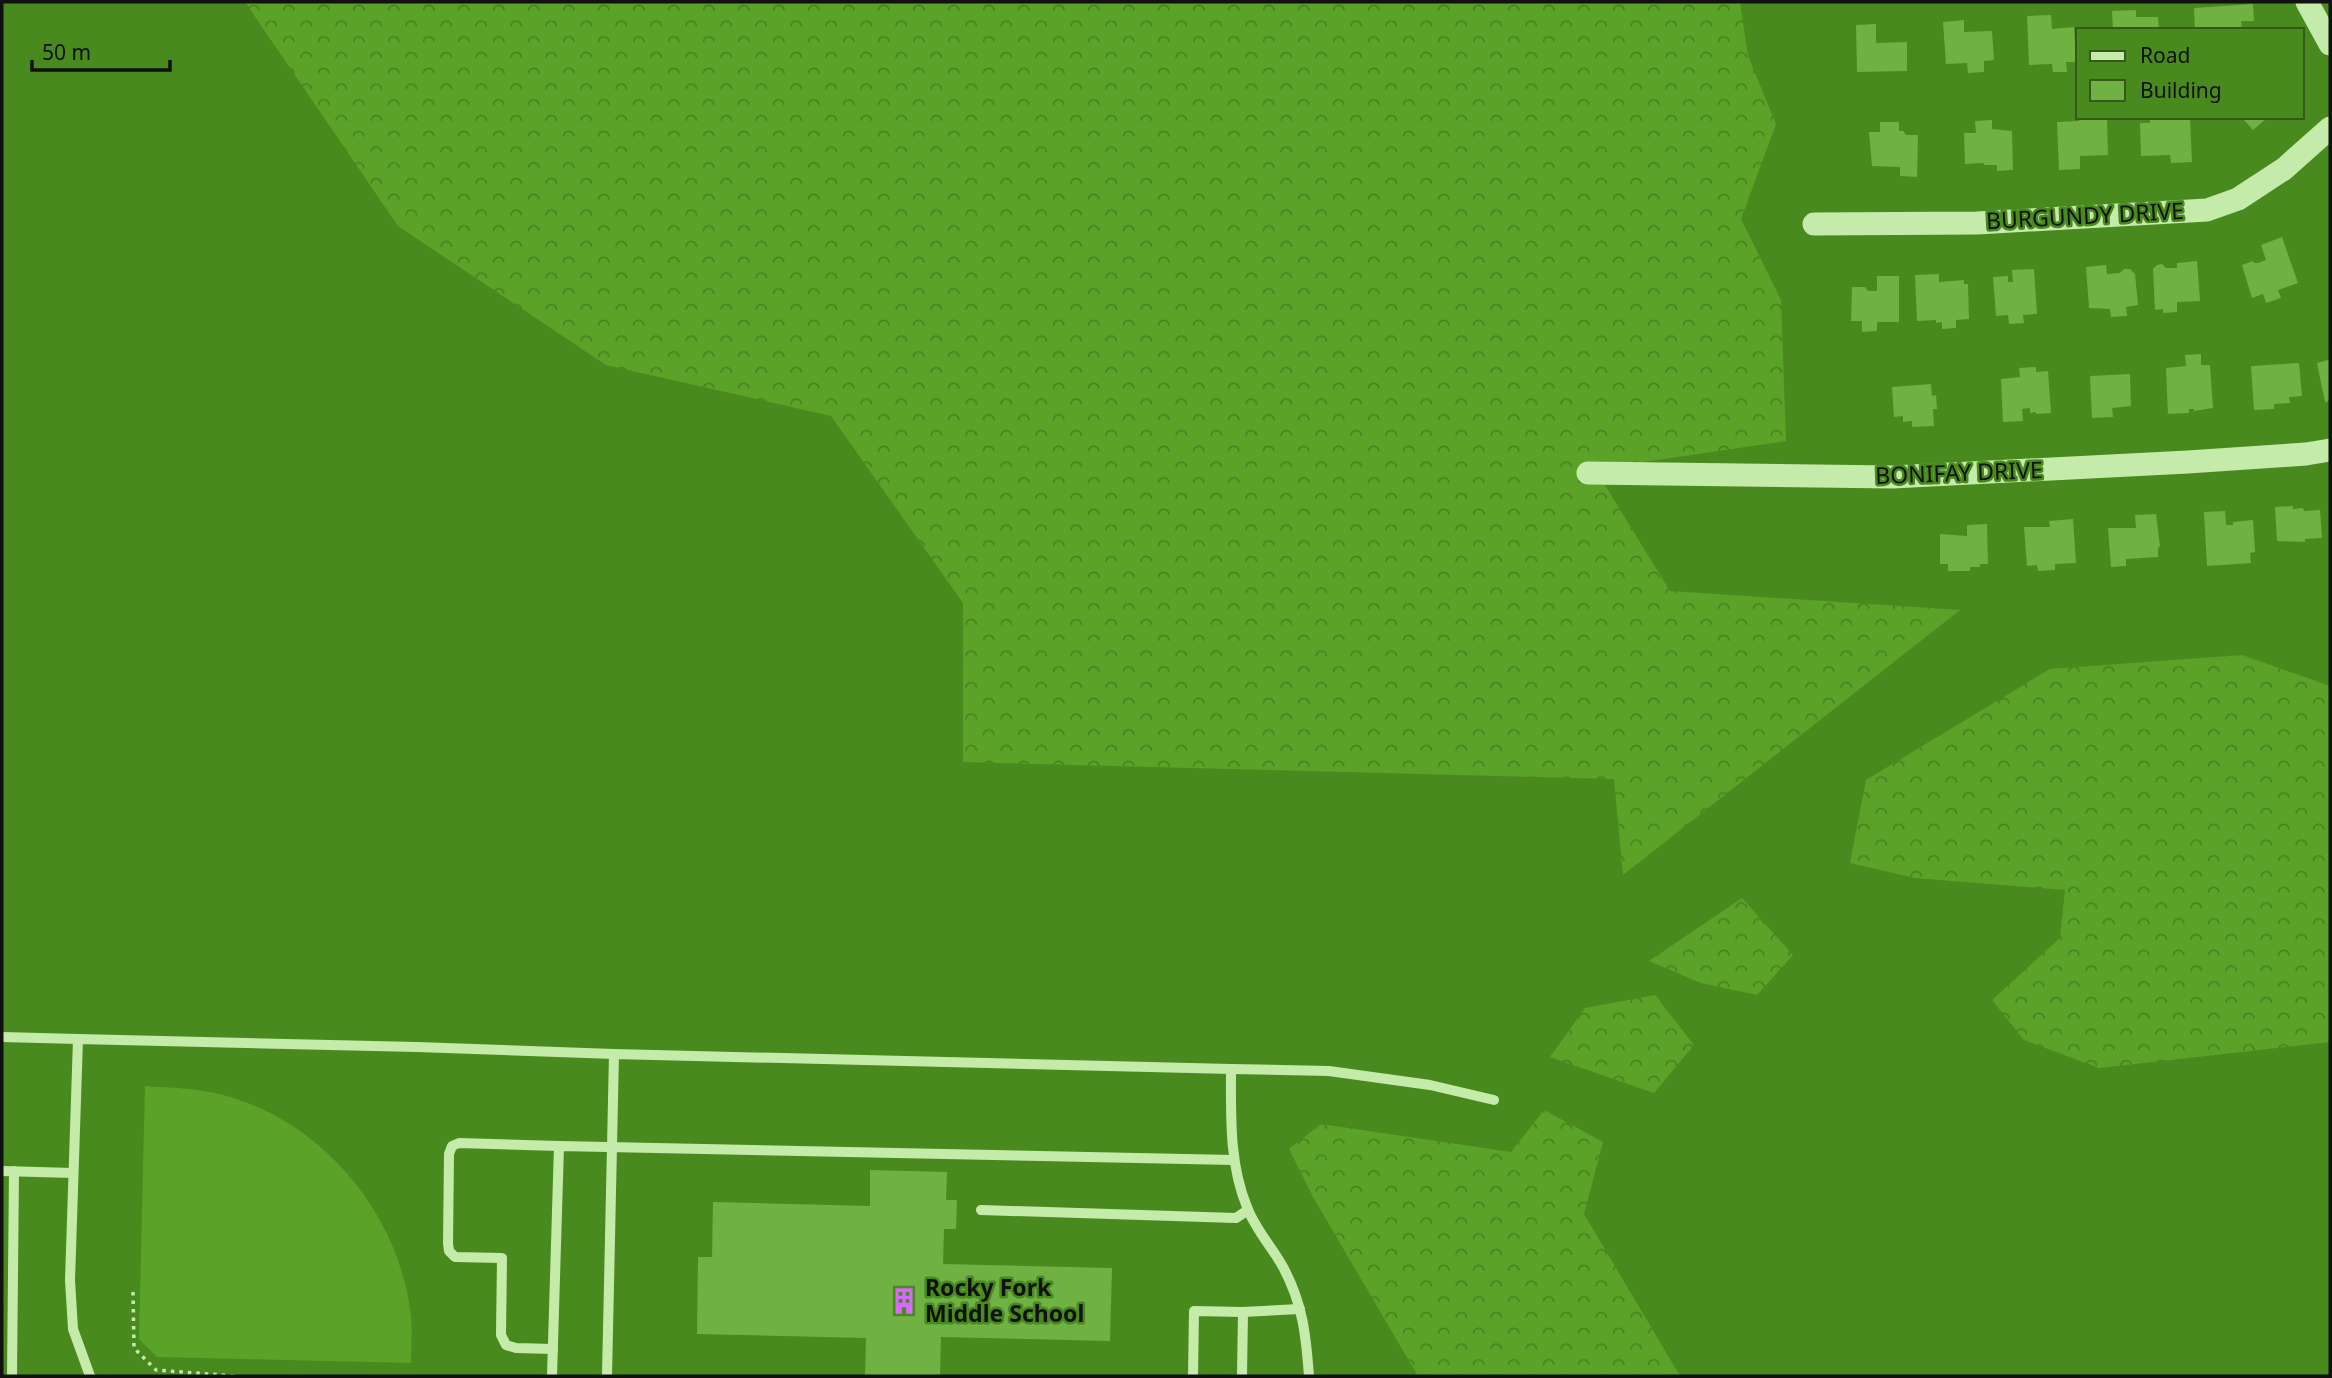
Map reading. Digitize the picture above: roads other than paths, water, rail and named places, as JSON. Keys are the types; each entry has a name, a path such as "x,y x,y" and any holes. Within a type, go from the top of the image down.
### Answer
{"street":[{"path":"2307,2 2330,44"},
{"name":"BURGUNDY DRIVE","path":"1814,225 1977,223 2207,209 2238,199 2284,169 2330,128"},
{"name":"BONIFAY DRIVE","path":"1588,473 1892,477 2214,460 2330,450"}],"lane":[{"path":"2,1037 1329,1071 1430,1085 1494,1100"},
{"path":"78,1039 70,1280 72,1323 78,1349 90,1376"},
{"path":"607,1376 614,1054"},
{"path":"1231,1069 1231,1133 1235,1172 1248,1210 1296,1293 1306,1327 1309,1376"},
{"path":"552,1349 516,1348 506,1345 500,1335 502,1258 455,1257 449,1251 449,1154 452,1146 459,1143 1234,1160"},
{"path":"552,1376 559,1146"},
{"path":"2,1171 73,1173"},
{"path":"12,1376 7,1274 14,1171"},
{"path":"981,1210 1236,1218 1248,1210"},
{"path":"1193,1376 1194,1311 1300,1309"},
{"path":"1242,1376 1243,1312"}],"place":[{"name":"Rocky Fork Middle School","path":"904,1301"}]}
